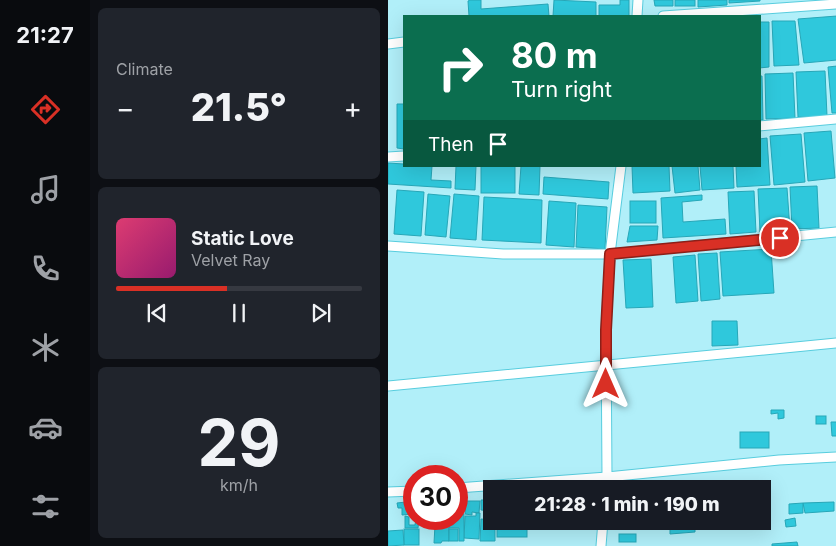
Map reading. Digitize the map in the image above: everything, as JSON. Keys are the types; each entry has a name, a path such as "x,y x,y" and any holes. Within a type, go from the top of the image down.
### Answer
{"street":[{"path":"637,15 638,0"},
{"path":"677,15 836,4"},
{"path":"388,44 403,42"},
{"path":"761,126 836,119"},
{"path":"388,157 403,156"},
{"path":"607,480 606,330 610,254 621,167"},
{"path":"388,246 503,254 610,254 836,232"},
{"path":"388,386 836,343"},
{"path":"468,487 607,477 779,460 836,457"},
{"path":"388,492 403,491"},
{"path":"601,546 602,530"}],"building":[{"path":"481,0 481,9 548,4 549,15 469,15 468,1"},
{"path":"554,0 596,2 596,15 553,15"},
{"path":"620,0 629,0 629,15 599,15 599,5 620,5"},
{"path":"654,0 673,0 673,6 655,6"},
{"path":"675,0 695,0 695,6 675,6"},
{"path":"698,0 727,0 727,5 698,7"},
{"path":"729,0 760,0 760,1 729,3"},
{"path":"837,16 837,60 804,63 798,19"},
{"path":"772,21 795,21 799,65 774,66"},
{"path":"761,22 769,22 769,67 761,68"},
{"path":"837,66 837,113 832,113 828,67"},
{"path":"825,71 827,116 798,117 796,72"},
{"path":"793,73 795,118 766,119 765,74"},
{"path":"761,76 762,76 763,120 761,120"},
{"path":"397,104 403,104 403,149 397,148"},
{"path":"831,131 835,178 808,181 804,133"},
{"path":"801,134 805,182 774,185 770,136"},
{"path":"767,138 770,185 737,187 736,167 761,167 761,139"},
{"path":"388,163 403,164 403,167 432,167 431,180 451,181 451,188 388,184"},
{"path":"456,167 476,167 475,190 455,189"},
{"path":"481,167 515,167 515,193 481,193"},
{"path":"521,167 540,167 539,195 519,194"},
{"path":"632,167 669,167 670,191 633,193"},
{"path":"672,167 698,167 700,190 675,193"},
{"path":"700,167 733,167 734,188 702,190"},
{"path":"544,177 609,182 608,199 543,194"},
{"path":"817,186 819,228 792,229 790,187"},
{"path":"787,188 790,230 760,232 758,189"},
{"path":"397,190 424,192 421,236 394,234"},
{"path":"754,191 756,232 730,234 728,192"},
{"path":"428,194 450,196 446,237 425,235"},
{"path":"454,194 479,196 476,240 450,238"},
{"path":"702,195 702,200 682,202 683,222 725,219 726,234 663,238 661,198"},
{"path":"484,197 542,200 541,243 482,240"},
{"path":"549,201 576,203 574,247 546,245"},
{"path":"630,201 656,201 656,223 630,223"},
{"path":"578,205 607,207 605,249 576,247"},
{"path":"630,226 658,226 657,240 627,242"},
{"path":"771,249 774,293 723,296 720,252"},
{"path":"717,253 720,299 701,301 698,254"},
{"path":"695,255 698,301 676,303 673,257"},
{"path":"651,259 653,307 626,308 623,260"},
{"path":"712,321 737,321 738,345 712,346"},
{"path":"771,410 784,410 784,418 778,419 778,413 771,414"},
{"path":"816,416 826,416 826,424 816,424"},
{"path":"831,422 837,422 837,436 832,436"},
{"path":"740,432 769,432 769,448 740,448"},
{"path":"481,500 483,500 483,510 481,510"},
{"path":"468,501 480,501 479,513 472,512 472,515 468,514"},
{"path":"403,502 403,515 402,508 398,508 397,503"},
{"path":"834,502 834,511 805,513 803,503"},
{"path":"803,503 803,513 789,514 789,504"},
{"path":"476,513 480,513 479,539 464,538 464,530 468,530 468,516 476,516"},
{"path":"795,518 796,526 786,527 785,520"},
{"path":"481,519 483,519 483,530 495,530 495,541 480,541"},
{"path":"403,530 404,545 388,546 388,531"},
{"path":"404,530 419,530 419,545 404,545"},
{"path":"435,530 449,530 449,541 434,543"},
{"path":"449,530 458,530 458,541 449,541"},
{"path":"459,530 464,530 464,541 459,541"},
{"path":"497,530 527,530 527,537 497,537"},
{"path":"670,530 695,530 695,532 670,534"},
{"path":"619,534 636,534 636,542 619,542"},
{"path":"797,542 798,546 772,546 772,544"}],"route":[{"path":"606,384 606,330 610,254 780,238"}]}
